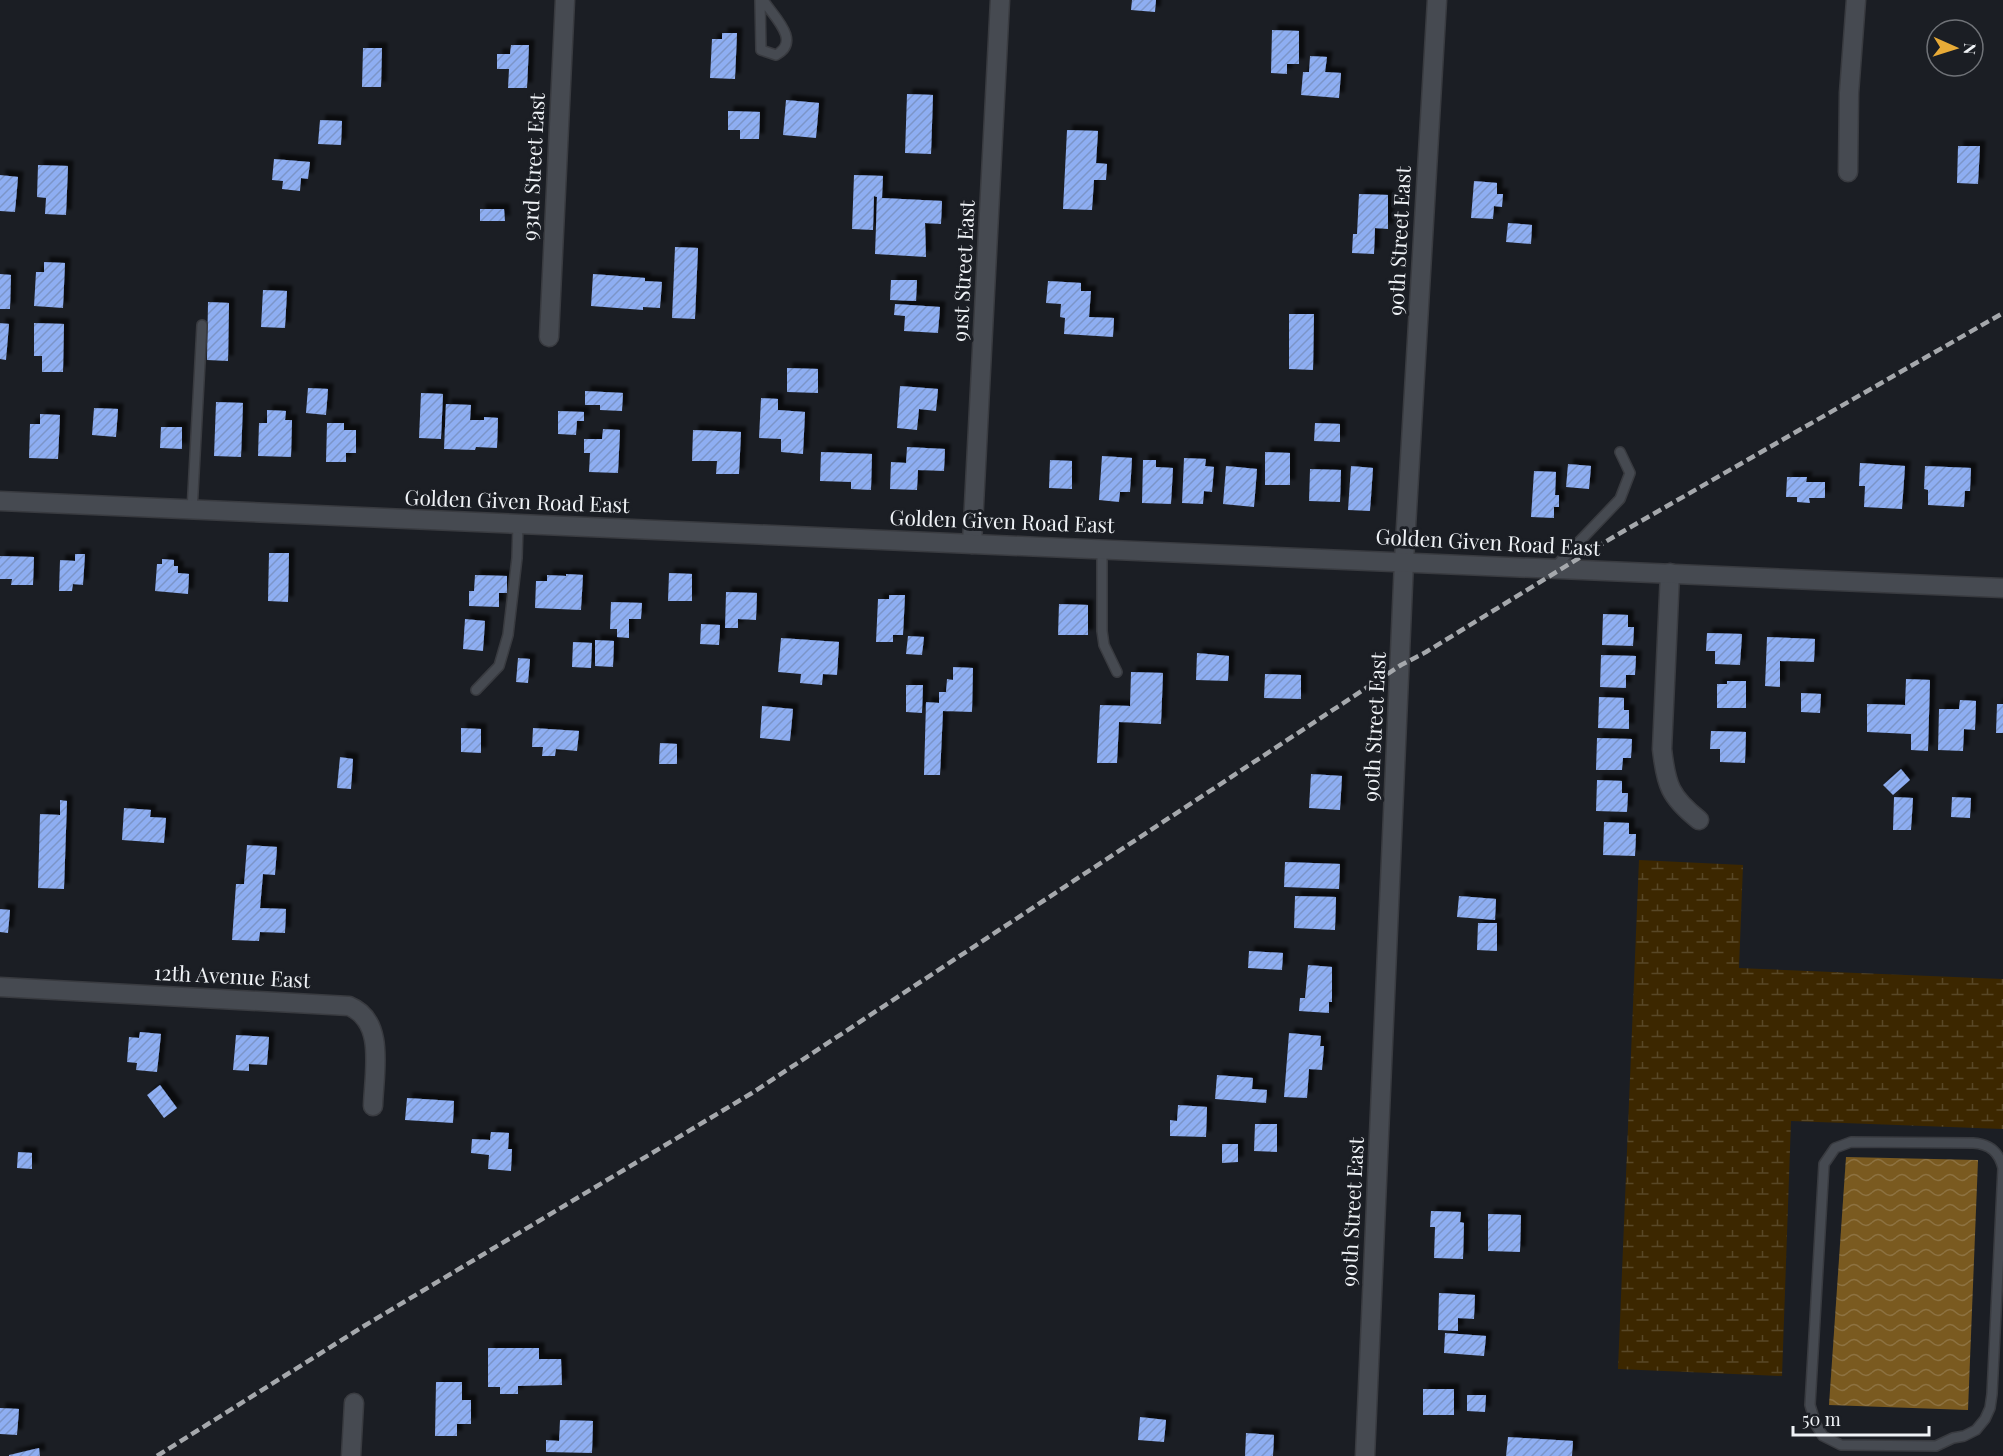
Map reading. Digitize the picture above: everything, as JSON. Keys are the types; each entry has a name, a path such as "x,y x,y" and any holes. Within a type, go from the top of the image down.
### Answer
{"street":[{"name":"93rd Street East","path":"549,337 565,0"},
{"name":"91st Street East","path":"972,544 1000,0"},
{"name":"90th Street East","path":"1365,1456 1404,561 1437,0"},
{"path":"1848,172 1849,93 1856,0"},
{"name":"Golden Given Road East","path":"0,501 2003,588"},
{"path":"1670,573 1662,749 1667,781 1680,806 1698,820"},
{"name":"12th Avenue East","path":"0,987 348,1006 360,1010 372,1027 375,1054 373,1106"},
{"path":"351,1456 354,1403"}],"lane":[{"path":"761,0 786,35 787,44 783,51 776,55 761,50 761,0"},
{"path":"192,510 202,326"},
{"path":"1554,568 1620,499 1630,473 1620,452"},
{"path":"476,690 499,666 508,635 517,558 518,524"},
{"path":"1102,549 1102,631 1108,657 1117,672"},
{"path":"1851,1142 1982,1144 1996,1152 2003,1168 1990,1408 1976,1430 1953,1438 1935,1451 1840,1445 1823,1436 1816,1425 1810,1405 1824,1164 1835,1148 1851,1142"}],"green space":[{"path":"1639,860 1743,865 1739,968 2003,979 2003,1129 1791,1121 1782,1376 1618,1369"}],"water":[{"path":"1846,1157 1978,1160 1968,1410 1829,1405"}],"building":[{"path":"1132,0 1156,0 1155,12 1131,10"},
{"path":"1272,30 1299,31 1299,64 1287,64 1287,74 1271,73"},
{"path":"722,33 737,33 735,79 710,78 712,39 722,39"},
{"path":"511,45 529,45 527,88 508,88 509,69 497,69 497,54 510,54"},
{"path":"363,48 382,48 381,87 362,87"},
{"path":"1310,56 1327,57 1325,72 1341,73 1339,98 1301,95 1303,72 1309,72"},
{"path":"907,94 933,95 931,154 905,153"},
{"path":"786,100 819,103 816,138 783,135"},
{"path":"728,111 760,112 759,139 740,139 740,130 728,130"},
{"path":"320,120 342,121 341,145 318,144"},
{"path":"1067,130 1098,131 1096,163 1107,164 1106,180 1094,180 1092,210 1063,209"},
{"path":"1958,146 1980,146 1978,184 1957,183"},
{"path":"274,159 310,162 308,179 301,178 300,191 282,189 283,181 272,180"},
{"path":"38,165 68,166 66,215 45,214 46,198 37,197"},
{"path":"0,175 18,177 15,212 0,211"},
{"path":"854,175 883,176 882,198 942,201 941,224 925,223 926,257 875,254 877,197 874,196 873,230 852,229"},
{"path":"1474,181 1497,183 1497,194 1503,194 1502,207 1494,206 1493,219 1471,218"},
{"path":"1359,194 1388,195 1388,229 1375,228 1374,254 1352,253 1353,234 1357,234"},
{"path":"480,209 504,209 505,221 480,221"},
{"path":"1508,223 1532,225 1531,244 1506,242"},
{"path":"675,247 698,248 695,319 672,318"},
{"path":"44,262 65,263 63,308 34,306 36,272 44,272"},
{"path":"0,274 11,275 10,309 0,309"},
{"path":"593,274 645,278 645,281 662,282 660,308 643,307 643,310 591,306"},
{"path":"891,280 917,280 916,301 890,300"},
{"path":"1048,281 1081,283 1081,291 1091,291 1089,317 1114,318 1113,337 1064,334 1065,318 1060,317 1061,304 1046,303"},
{"path":"263,290 287,291 285,328 261,327"},
{"path":"208,302 229,303 228,361 207,360"},
{"path":"895,304 940,307 938,333 904,331 905,316 894,315"},
{"path":"1289,314 1314,314 1313,370 1289,369"},
{"path":"0,323 9,324 6,360 0,359"},
{"path":"34,323 64,324 63,372 42,372 42,356 34,356"},
{"path":"787,368 818,369 818,393 787,392"},
{"path":"900,386 938,389 936,411 919,409 917,430 897,428"},
{"path":"308,388 328,389 326,415 306,413"},
{"path":"585,391 623,393 622,411 600,410 600,405 585,405"},
{"path":"421,393 443,394 441,439 419,438"},
{"path":"761,398 778,399 778,410 805,412 803,454 781,452 781,439 759,438"},
{"path":"216,402 243,403 241,457 214,456"},
{"path":"446,404 471,405 470,420 484,420 484,417 498,418 497,448 444,449"},
{"path":"94,408 118,409 116,437 92,435"},
{"path":"267,410 286,411 285,420 292,420 291,457 258,456 259,423 267,423"},
{"path":"558,411 584,412 584,421 577,421 576,435 558,434"},
{"path":"40,414 60,415 58,459 29,458 30,424 40,424"},
{"path":"327,423 344,423 344,430 356,430 356,453 346,453 346,462 326,462"},
{"path":"1315,423 1340,424 1340,442 1314,441"},
{"path":"161,427 182,427 182,449 160,448"},
{"path":"603,429 620,430 618,473 589,472 590,453 584,453 584,439 602,439"},
{"path":"693,430 741,432 739,474 716,474 717,461 692,461"},
{"path":"907,447 945,449 944,471 918,470 917,490 890,489 891,462 906,463"},
{"path":"821,452 872,454 871,490 851,489 851,482 820,481"},
{"path":"1265,452 1290,453 1290,485 1265,485"},
{"path":"1102,456 1132,458 1130,492 1120,492 1119,502 1099,500"},
{"path":"1184,458 1206,459 1205,466 1214,467 1212,492 1204,491 1203,504 1182,503"},
{"path":"1050,460 1072,461 1072,489 1049,488"},
{"path":"1143,460 1156,460 1156,467 1173,468 1171,504 1142,503"},
{"path":"1860,463 1905,466 1902,509 1864,507 1865,486 1859,486"},
{"path":"1568,464 1591,466 1589,489 1566,487"},
{"path":"1226,466 1257,469 1254,507 1223,504"},
{"path":"1351,466 1373,468 1370,511 1348,510"},
{"path":"1925,466 1971,468 1970,491 1965,491 1964,507 1928,505 1928,490 1924,489"},
{"path":"1310,469 1341,470 1340,502 1309,501"},
{"path":"1534,471 1556,472 1555,495 1559,495 1559,507 1554,507 1554,518 1531,517"},
{"path":"1787,477 1807,477 1806,482 1825,482 1825,498 1809,498 1810,503 1797,502 1797,497 1786,497"},
{"path":"269,553 289,553 288,602 268,601"},
{"path":"75,554 85,554 83,585 73,584 72,591 59,591 60,560 75,561"},
{"path":"0,556 34,557 33,585 11,585 12,579 0,579"},
{"path":"162,559 174,560 174,566 178,566 178,573 189,574 188,594 155,591 157,564 162,564"},
{"path":"669,573 692,574 692,601 668,601"},
{"path":"566,574 583,575 581,610 535,608 536,581 547,581 547,575 566,576"},
{"path":"475,575 507,576 507,593 499,593 499,607 469,606 469,591 474,591"},
{"path":"726,592 757,593 756,620 738,619 738,628 725,628"},
{"path":"889,595 905,595 903,635 893,635 893,642 876,642 878,599 889,599"},
{"path":"611,602 642,603 641,619 629,619 629,638 617,637 617,629 610,629"},
{"path":"1059,604 1088,605 1088,635 1058,635"},
{"path":"1603,614 1628,615 1628,627 1634,627 1633,646 1602,645"},
{"path":"465,619 485,621 483,651 463,649"},
{"path":"701,624 720,625 719,645 700,644"},
{"path":"1707,633 1742,634 1740,665 1715,664 1715,651 1706,651"},
{"path":"908,636 924,637 922,655 906,654"},
{"path":"1767,637 1815,639 1814,662 1780,661 1780,687 1765,686"},
{"path":"781,638 839,642 837,675 823,674 822,685 800,683 801,674 778,672"},
{"path":"595,640 614,641 613,667 595,666"},
{"path":"573,642 592,643 591,668 572,667"},
{"path":"1197,653 1229,656 1228,681 1196,680"},
{"path":"1601,655 1636,656 1635,675 1626,675 1626,688 1600,687"},
{"path":"518,658 530,659 528,683 516,682"},
{"path":"953,667 973,668 972,712 943,711 940,775 924,775 926,702 939,703 939,692 946,692 947,679 953,680"},
{"path":"1131,672 1163,673 1161,724 1119,722 1117,763 1097,763 1100,705 1130,706"},
{"path":"1265,674 1301,675 1301,699 1264,698"},
{"path":"1906,679 1930,680 1928,751 1911,750 1911,734 1867,732 1867,704 1905,705"},
{"path":"1727,681 1746,681 1746,708 1717,708 1717,684 1727,684"},
{"path":"906,685 923,685 922,713 906,712"},
{"path":"1801,693 1821,694 1820,713 1801,712"},
{"path":"1599,697 1624,698 1624,710 1629,710 1629,729 1598,728"},
{"path":"1960,700 1976,701 1975,730 1964,729 1963,751 1938,750 1939,709 1959,709"},
{"path":"1997,704 2003,704 2003,733 1996,733"},
{"path":"762,706 793,709 790,741 760,738"},
{"path":"461,728 481,729 481,753 461,752"},
{"path":"533,728 579,731 577,751 556,749 555,756 542,756 543,747 532,747"},
{"path":"1711,731 1746,732 1745,763 1720,762 1720,749 1710,749"},
{"path":"1597,738 1632,739 1631,758 1623,758 1622,770 1596,770"},
{"path":"660,743 677,744 677,764 659,764"},
{"path":"340,757 353,759 351,789 337,788"},
{"path":"1901,769 1910,780 1893,795 1883,785"},
{"path":"1311,774 1342,776 1340,810 1309,808"},
{"path":"1597,780 1622,781 1622,793 1628,793 1627,812 1596,811"},
{"path":"1894,797 1913,798 1911,830 1893,830"},
{"path":"1952,797 1971,798 1970,818 1951,817"},
{"path":"60,800 67,801 64,889 38,888 40,814 60,815"},
{"path":"124,808 151,810 150,817 166,818 164,843 122,840"},
{"path":"1604,822 1629,823 1629,834 1636,834 1635,856 1603,855"},
{"path":"247,845 277,847 275,875 263,874 260,908 286,909 285,933 260,932 259,941 232,940 236,884 244,884"},
{"path":"1285,862 1340,864 1339,889 1284,887"},
{"path":"1295,896 1336,897 1335,930 1294,928"},
{"path":"1459,896 1496,899 1495,920 1457,917"},
{"path":"0,909 10,910 8,933 0,932"},
{"path":"1478,923 1497,923 1497,951 1477,950"},
{"path":"1249,951 1283,953 1282,970 1248,968"},
{"path":"1308,965 1332,967 1332,1002 1329,1002 1329,1013 1299,1011 1300,998 1305,998"},
{"path":"140,1032 161,1034 157,1072 136,1070 137,1063 127,1062 129,1037 139,1038"},
{"path":"1289,1033 1321,1036 1320,1046 1324,1046 1322,1070 1309,1069 1307,1098 1284,1097"},
{"path":"236,1035 269,1037 267,1065 249,1064 249,1071 233,1070"},
{"path":"1217,1075 1253,1078 1252,1089 1267,1090 1266,1103 1215,1099"},
{"path":"160,1085 177,1108 164,1118 147,1095"},
{"path":"407,1098 454,1101 453,1123 405,1120"},
{"path":"1178,1105 1207,1107 1206,1137 1170,1136 1170,1120 1177,1121"},
{"path":"1255,1124 1277,1124 1277,1152 1254,1151"},
{"path":"491,1132 509,1133 508,1149 512,1149 511,1171 488,1169 489,1155 471,1153 472,1139 490,1140"},
{"path":"1222,1144 1238,1144 1238,1162 1222,1163"},
{"path":"18,1152 32,1153 32,1169 17,1168"},
{"path":"1431,1211 1461,1212 1460,1222 1464,1223 1463,1259 1434,1258 1435,1227 1430,1227"},
{"path":"1488,1214 1521,1215 1520,1252 1488,1251"},
{"path":"1439,1293 1475,1295 1474,1319 1458,1318 1458,1331 1438,1330"},
{"path":"1445,1333 1486,1336 1484,1356 1444,1353"},
{"path":"488,1348 539,1348 539,1359 561,1359 562,1385 518,1386 518,1394 500,1394 500,1387 488,1387"},
{"path":"436,1382 462,1382 462,1400 471,1400 471,1424 457,1424 457,1436 435,1436"},
{"path":"1423,1389 1454,1389 1454,1415 1423,1415"},
{"path":"1467,1395 1486,1395 1485,1412 1467,1411"},
{"path":"0,1408 19,1409 17,1435 0,1434"},
{"path":"1140,1417 1166,1420 1164,1442 1138,1440"},
{"path":"560,1420 593,1421 592,1453 546,1452 546,1440 559,1441"},
{"path":"1246,1433 1274,1435 1273,1456 1245,1456"},
{"path":"1508,1437 1573,1441 1572,1456 1506,1456"},
{"path":"39,1448 40,1456 9,1456 9,1455"}],"railway":[{"path":"157,1456 364,1326 752,1093 1401,665 1615,536 2003,313"}]}
